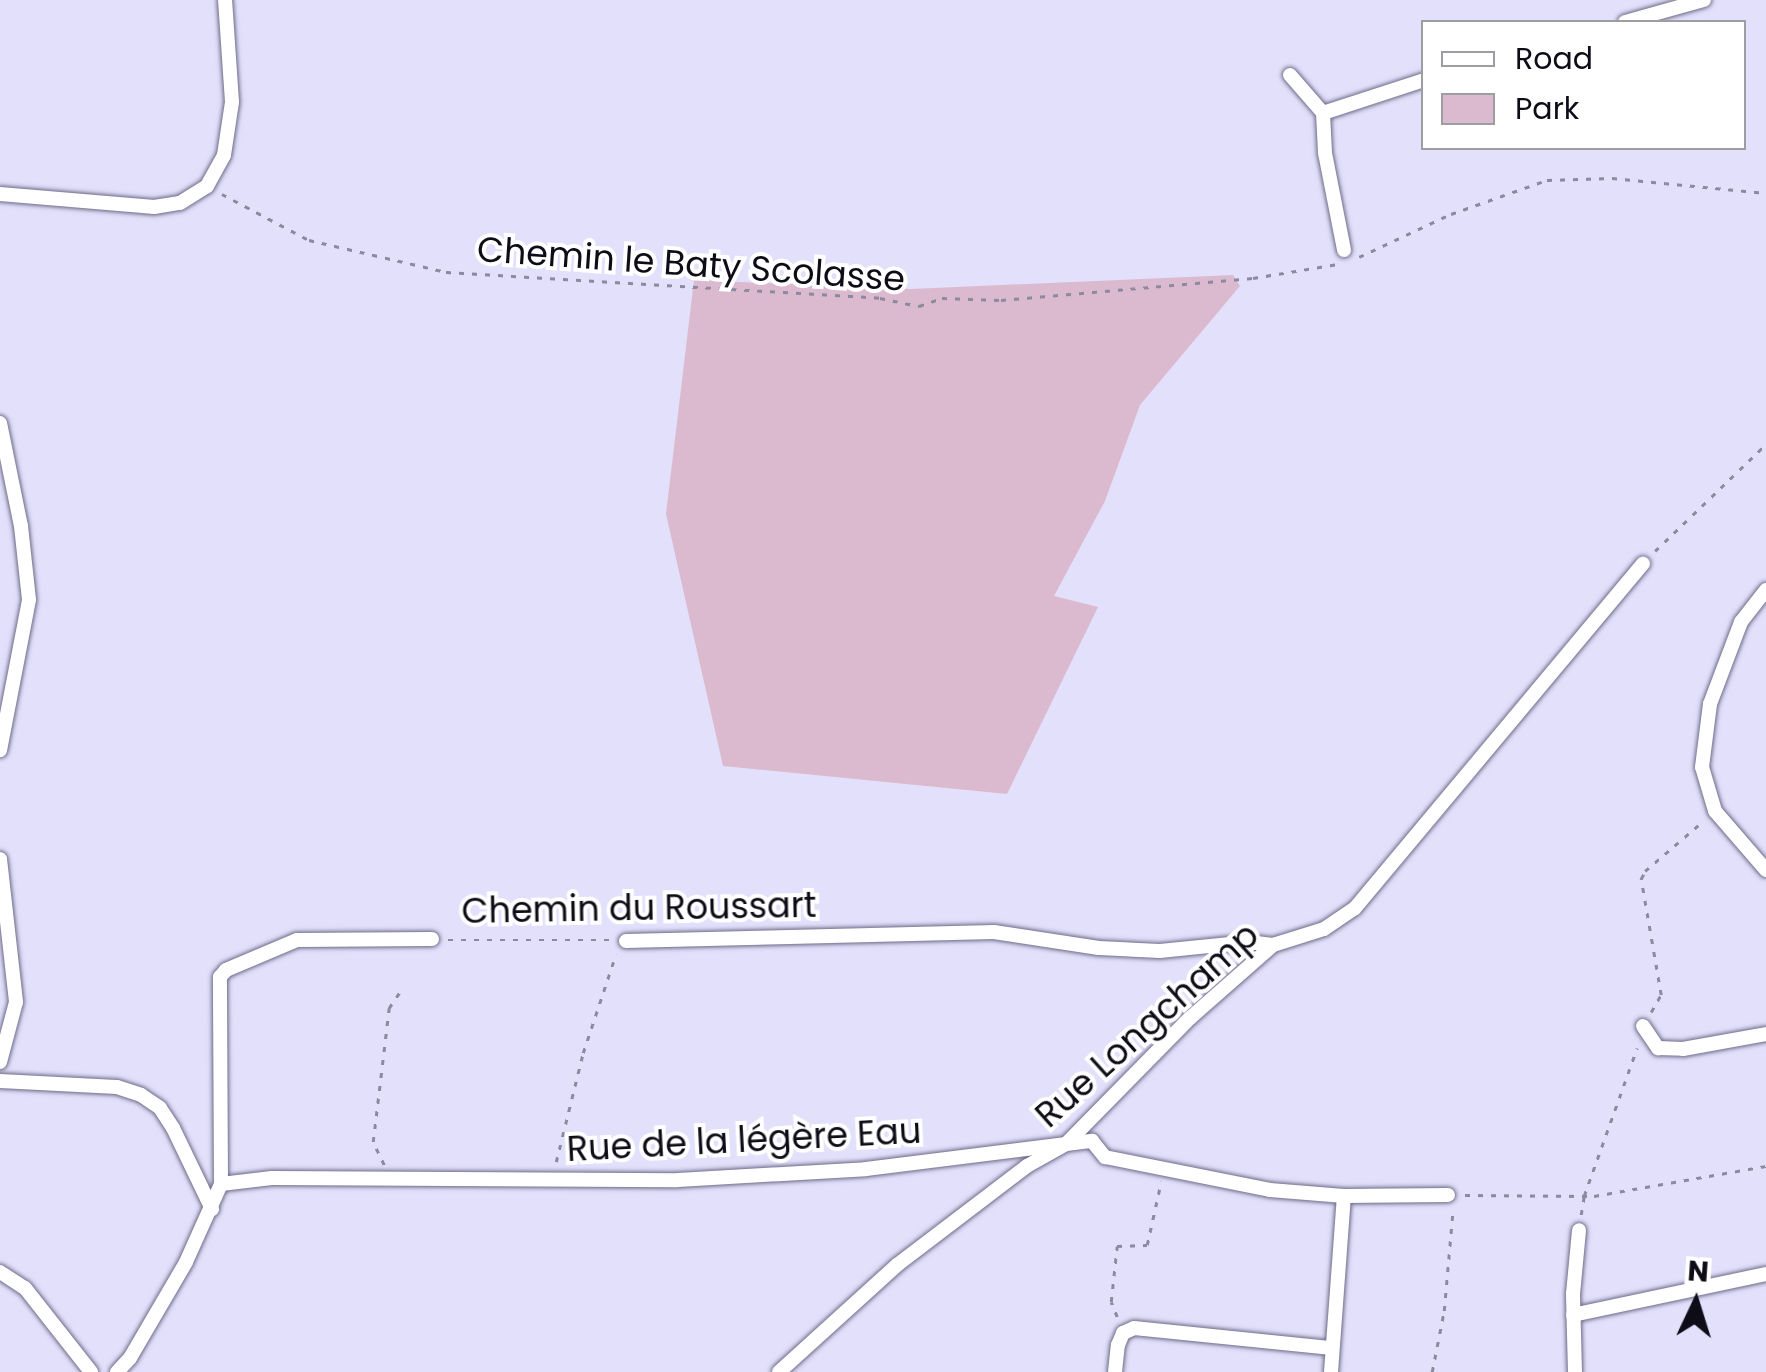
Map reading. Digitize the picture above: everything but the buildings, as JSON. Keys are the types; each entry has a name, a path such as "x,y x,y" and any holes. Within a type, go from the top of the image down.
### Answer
{"street":[{"path":"0,194 154,208 180,203 207,186 224,156 232,102 225,0"},
{"path":"1632,20 1704,0"},
{"path":"1290,75 1323,112 1325,153 1349,255"},
{"path":"1323,112 1421,81"},
{"path":"0,423 22,526 29,600 0,750"},
{"name":"Rue Longchamp","path":"779,1372 897,1265 1027,1166 1066,1144 1190,1018 1273,945 1324,929 1355,908 1644,563"},
{"path":"1766,590 1741,622 1705,725 1702,768 1714,811 1766,870"},
{"path":"0,859 16,1015 0,1062"},
{"name":"Chemin du Roussart","path":"626,940 994,932 1098,948 1160,951 1248,942 1273,945"},
{"name":"Chemin du Roussart","path":"220,1184 218,986 226,970 297,940 432,939"},
{"path":"1643,1026 1658,1048 1683,1049 1766,1034"},
{"path":"0,1081 117,1088 141,1094 160,1108 173,1128 212,1209"},
{"path":"1066,1144 1092,1141 1105,1157 1270,1190 1344,1196 1448,1195"},
{"name":"Rue de la légère Eau","path":"386,1181 678,1180 842,1171 1066,1144"},
{"path":"116,1372 130,1358 186,1262 220,1184 272,1178 386,1181"},
{"path":"1331,1372 1344,1196"},
{"path":"1576,1372 1574,1315 1579,1230"},
{"path":"0,1272 25,1288 91,1372"},
{"path":"1574,1315 1766,1274"},
{"path":"1115,1372 1123,1333 1134,1328 1332,1348"}],"path":[{"name":"Chemin le Baty Scolasse","path":"207,186 309,240 446,272 880,298 919,306 942,298 1001,300 1253,278 1340,264 1349,255 1547,180 1612,178 1766,193"},
{"path":"1644,563 1766,444"},
{"path":"1579,1230 1584,1196 1630,1074 1643,1026 1661,995 1642,879 1645,870 1714,811"},
{"name":"Chemin du Roussart","path":"432,939 515,944 626,940"},
{"path":"552,1179 583,1053 617,952 626,940"},
{"path":"386,1181 386,1170 374,1142 388,1008 402,989"},
{"path":"1432,1372 1447,1280 1453,1212 1448,1195 1584,1196 1766,1166"},
{"path":"1123,1333 1111,1302 1117,1246 1147,1245 1164,1171"}],"green space":[{"path":"1233,275 1240,286 1140,405 1105,501 1054,596 1098,607 1007,794 723,766 666,514 694,280 911,289"}]}
